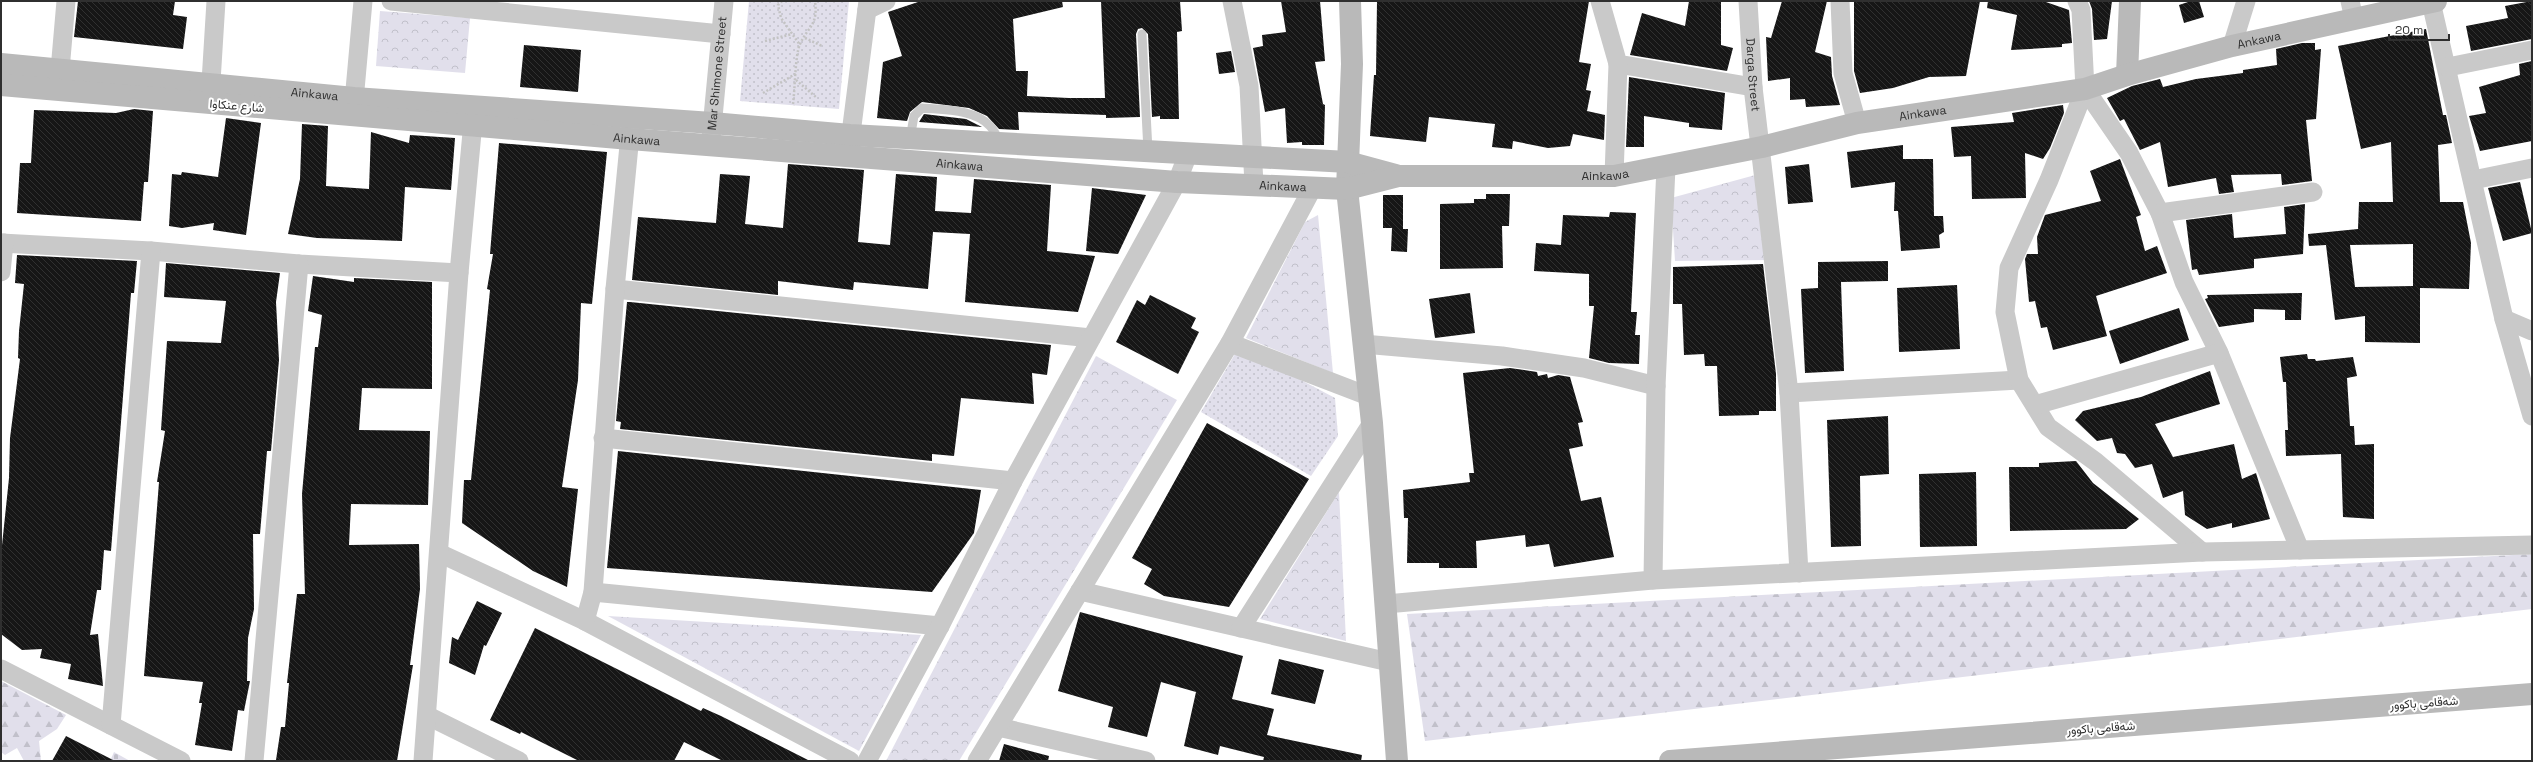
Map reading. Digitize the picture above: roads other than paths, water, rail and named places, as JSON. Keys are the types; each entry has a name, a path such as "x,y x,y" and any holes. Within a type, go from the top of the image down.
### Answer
{"street":[{"path":"1,85 60,79 66,1"},
{"path":"210,94 216,1"},
{"path":"353,107 363,1"},
{"path":"391,1 721,34"},
{"name":"Mar Shimone Street","path":"711,145 724,1"},
{"path":"849,145 867,6 886,1"},
{"path":"1232,1 1250,86 1254,185"},
{"path":"1350,1 1352,64 1347,189 1372,423 1397,761"},
{"path":"1600,1 1618,64 1614,176"},
{"name":"Darga Street","path":"1748,1 1753,87 1762,147 1789,393 1798,573"},
{"path":"1840,1 1842,73 1857,124"},
{"path":"2077,1 2081,10 2086,89 2049,180 2009,268 2005,312 2019,380 2048,426 2096,462 2202,552"},
{"path":"2127,75 2130,1"},
{"path":"2232,46 2246,1"},
{"path":"2434,2 2504,319 2532,416"},
{"name":"Ankawa","path":"2086,89 2127,75 2232,46 2352,10 2434,2"},
{"path":"2448,66 2532,50"},
{"name":"Ainkawa","path":"1,64 60,79 210,94 474,116 632,117 712,123 849,145 1177,182 1347,189 1398,176 1614,176 1762,147 1857,124 2086,89"},
{"path":"1618,64 1753,87"},
{"path":"2086,89 2129,153 2160,213 2184,282 2219,354 2300,550"},
{"path":"423,761 428,716 459,273 474,116"},
{"name":"Ainkawa","path":"474,116 630,139 711,145 849,145 910,139 1348,162"},
{"path":"585,621 593,592 615,289 632,117"},
{"path":"866,761 940,626 1012,481 1177,182 1188,154"},
{"path":"1348,162 1398,176"},
{"path":"1653,580 1656,386 1666,167"},
{"path":"2473,180 2532,168"},
{"path":"977,761 1230,343 1313,187"},
{"path":"2160,213 2312,192"},
{"path":"1,272 2,243 151,251 299,264 459,273"},
{"path":"111,725 151,251"},
{"path":"254,761 299,264"},
{"path":"615,289 1091,338"},
{"path":"2504,319 2532,331"},
{"path":"1230,343 1368,396"},
{"path":"1363,344 1502,356 1584,368 1656,386"},
{"path":"2035,405 2219,354"},
{"path":"1789,393 2019,380"},
{"path":"1240,628 1372,423"},
{"path":"603,438 1012,481"},
{"path":"1386,604 1653,580 2202,552 2532,545"},
{"path":"439,553 585,621 850,761"},
{"path":"1080,590 1389,662"},
{"path":"593,592 940,626"},
{"path":"1,669 181,761"},
{"name":"شەقامی باکوور","path":"1670,761 2532,694"},
{"path":"428,716 519,761"},
{"path":"998,727 1146,761"}],"lane":[{"path":"1142,34 1148,152"},
{"path":"910,139 914,116 922,108 968,113 979,118 990,125 1001,144"}]}
